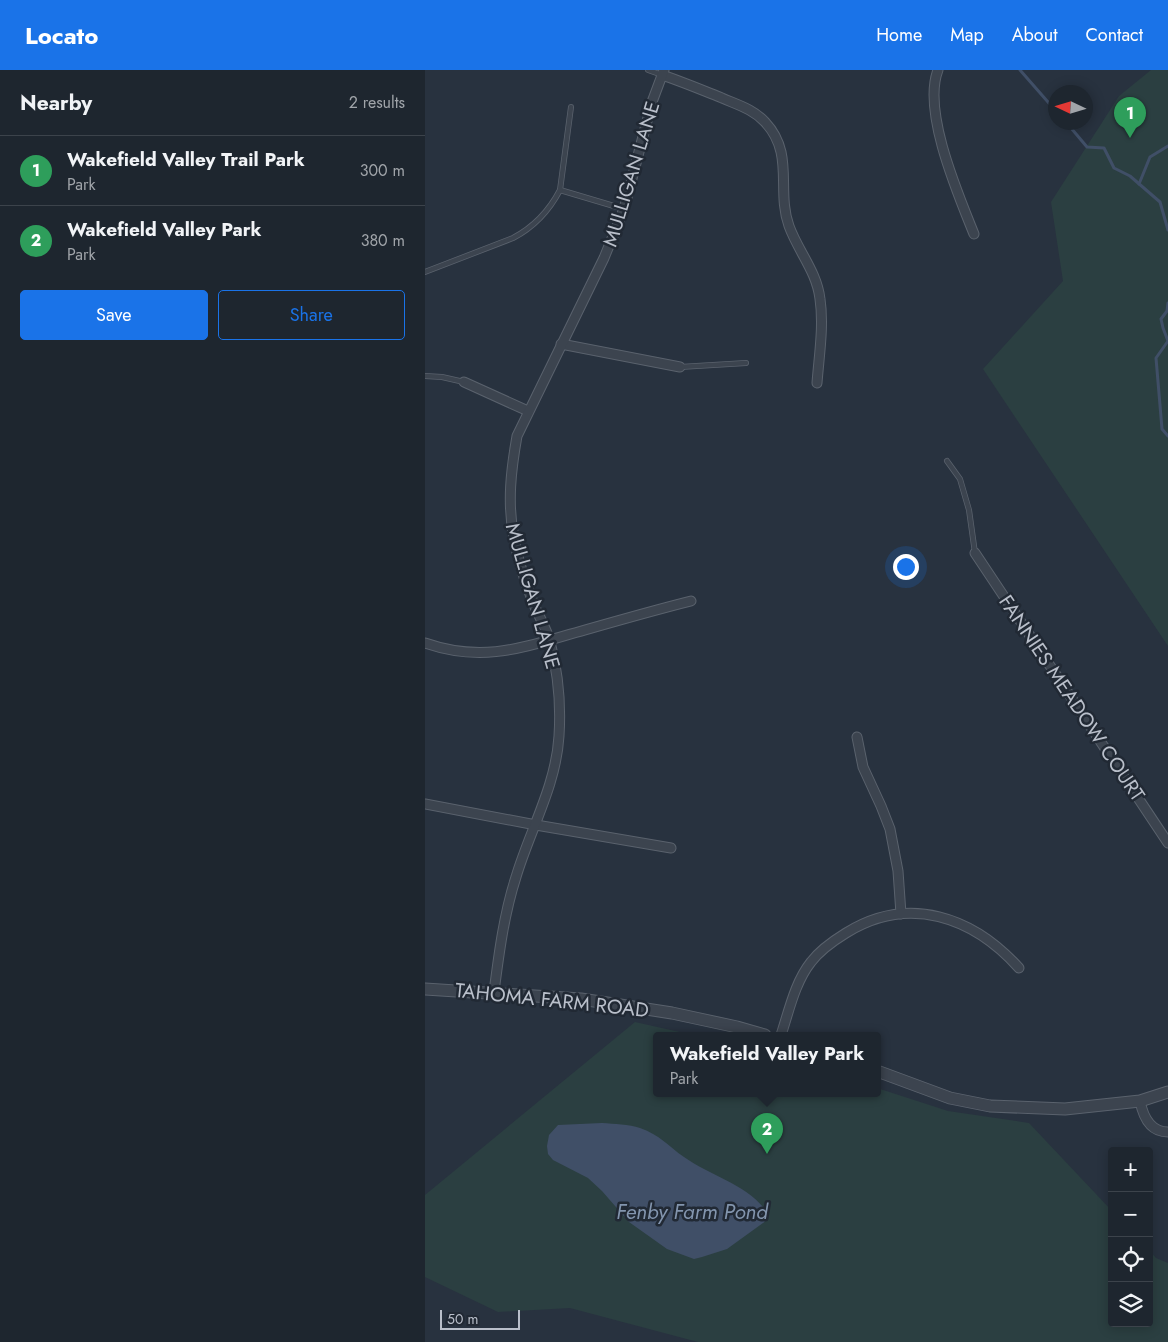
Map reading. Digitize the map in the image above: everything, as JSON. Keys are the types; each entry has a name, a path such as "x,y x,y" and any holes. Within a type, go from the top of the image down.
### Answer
{"street":[{"path":"938,70 934,96 936,116 950,173 974,234"},
{"name":"MULLIGAN LANE","path":"494,992 498,957 508,904 516,876 552,778 559,737 558,692 550,640 534,605 514,538 509,503 512,462 517,436 528,411 604,258 624,208 652,102 663,73"},
{"path":"663,73 744,106 763,120 776,137 782,152 785,169 783,189 788,221 794,239 815,278 819,293 821,327 817,382"},
{"path":"561,344 680,367"},
{"path":"464,382 528,411"},
{"name":"FANNIES MEADOW COURT","path":"975,554 1168,842"},
{"path":"425,643 457,652 495,653 514,650 691,600"},
{"path":"857,738 863,767 890,830 898,871 901,914"},
{"path":"425,804 671,848"},
{"path":"782,1032 796,989 802,975 811,962 821,950 840,936 863,923 901,914 933,915 975,930 1003,951 1019,968"},
{"name":"TAHOMA FARM ROAD","path":"425,989 581,999 626,1005 700,1019 753,1032"},
{"path":"881,1072 949,1098 990,1106 1065,1109 1140,1101 1168,1092"},
{"path":"1140,1101 1143,1114 1151,1126 1161,1132 1168,1132"}],"lane":[{"path":"648,70 663,73"},
{"path":"425,272 500,244 523,233 539,219 555,200 560,190 571,107"},
{"path":"560,190 624,208"},
{"path":"680,367 745,363"},
{"path":"425,376 442,377 464,382"},
{"path":"947,461 960,479 969,510 975,554"}],"green space":[{"path":"1151,70 1168,70 1168,646 983,369 1063,281 1051,202 1119,96"},
{"path":"635,1022 680,1032 653,1032 653,1097 881,1097 881,1089 948,1111 1029,1123 1108,1207 1108,1327 1153,1327 1153,1255 1156,1258 1168,1263 1168,1342 698,1342 570,1308 498,1312 425,1277 425,1195"}],"water":[{"name":"Fenby Farm Pond","path":"602,1123 631,1126 653,1134 695,1164 752,1196 769,1215 767,1220 727,1249 702,1257 694,1259 667,1249 629,1222 588,1178 553,1160 548,1154 549,1135 558,1125"}],"waterway":[{"path":"1020,70 1048,102"},
{"path":"1073,130 1087,147 1104,148 1114,168 1130,176 1160,202 1168,230"},
{"path":"1139,184 1150,157 1168,146"},
{"path":"1168,303 1167,311 1161,319 1168,341 1156,358 1162,429 1168,436"}],"place":[{"name":"Wakefield Valley Trail Park","path":"1130,138"},
{"name":"Wakefield Valley Park","path":"767,1154"}]}
